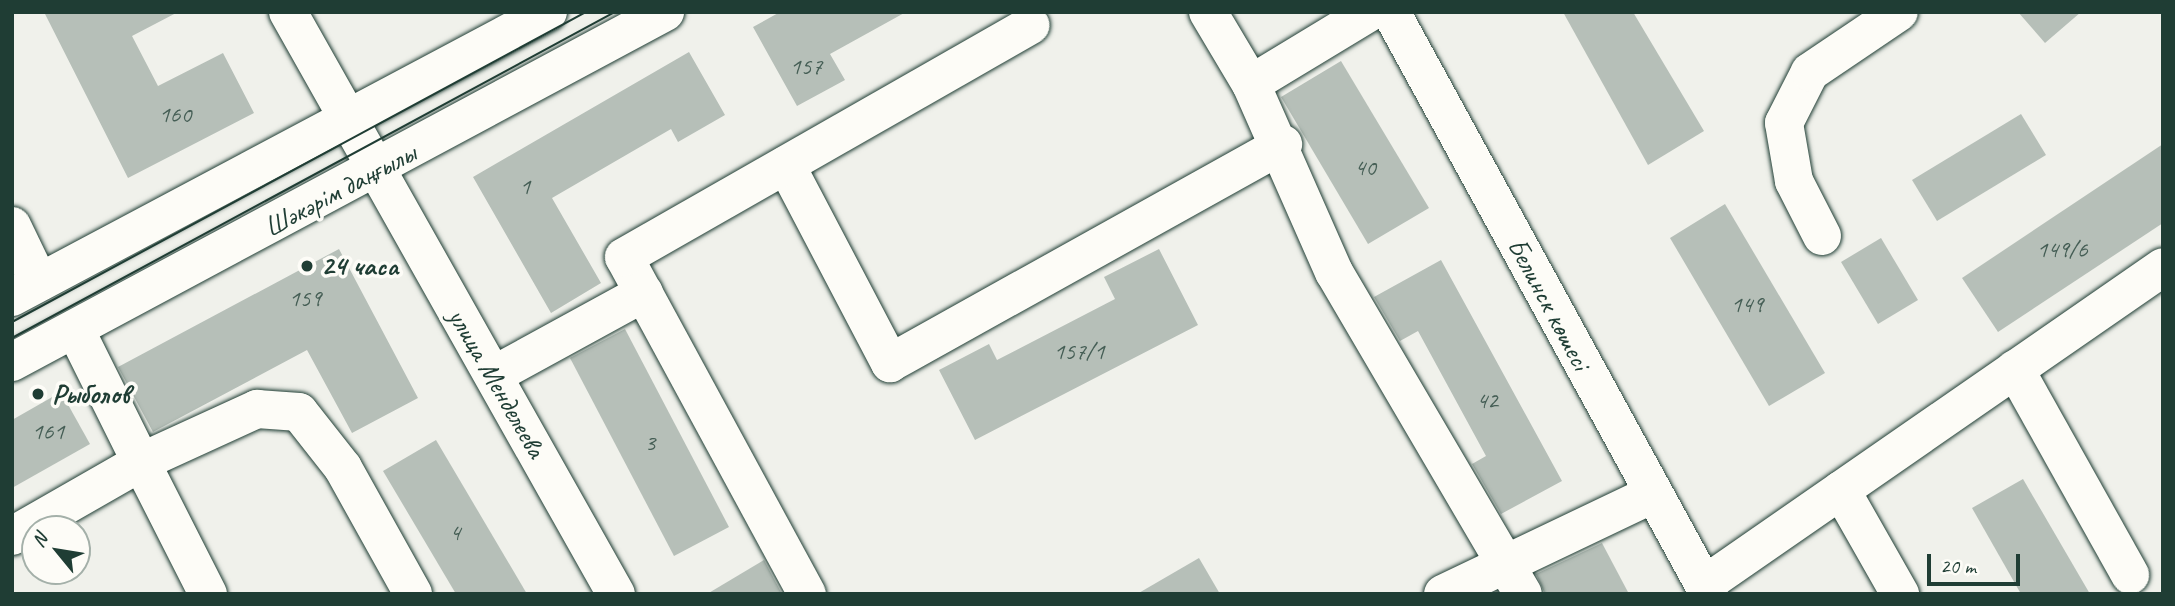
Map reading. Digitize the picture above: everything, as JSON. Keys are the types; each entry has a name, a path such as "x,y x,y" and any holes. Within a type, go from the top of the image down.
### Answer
{"main road":[{"name":"улица Менделеева","path":"288,12 376,173 494,375 616,594"},
{"name":"Шәкәрім даңғылы","path":"26,289 548,12"},
{"name":"Шәкәрім даңғылы","path":"12,362 376,173 665,12"},
{"path":"1208,12 1283,144 1334,272 1515,579"},
{"path":"1251,84 1370,12"},
{"name":"Белинск көшесі","path":"1391,12 1651,495 1707,589"},
{"path":"1822,236 1794,181 1784,123 1810,72 1899,12"},
{"path":"807,594 624,257 1031,25"},
{"path":"786,165 890,363 1283,144"},
{"path":"12,226 26,289"},
{"path":"1707,589 1841,490 2163,267"},
{"path":"494,375 644,293"},
{"path":"75,329 208,594"},
{"path":"2015,369 2130,575"},
{"path":"12,536 141,461 257,409 299,412 343,468 413,594"},
{"path":"1841,490 1900,594"},
{"path":"1443,594 1515,579 1651,495"}],"building":[{"path":"44,12 178,12 132,36 158,86 223,53 254,113 128,178"},
{"path":"780,12 906,12 830,54 845,80 797,106 753,27"},
{"path":"1563,12 1633,12 1704,131 1648,165"},
{"path":"2018,12 2081,12 2045,43"},
{"path":"689,52 725,115 678,142 671,129 552,198 601,283 551,313 473,177"},
{"path":"1341,61 1429,208 1368,244 1281,97"},
{"path":"2021,114 2046,155 1937,221 1912,180"},
{"path":"2163,144 2163,223 1998,332 1962,278"},
{"path":"1725,204 1825,373 1769,406 1670,238"},
{"path":"1881,238 1918,300 1878,324 1841,262"},
{"path":"339,249 418,398 352,433 307,350 153,432 118,367"},
{"path":"1159,249 1198,325 975,440 939,370 989,344 997,360 1115,299 1104,277"},
{"path":"1441,260 1562,481 1501,514 1472,464 1486,456 1418,331 1400,341 1374,297"},
{"path":"625,329 729,527 674,556 570,358"},
{"path":"61,392 90,444 12,488 12,420"},
{"path":"436,440 527,594 456,594 383,471"},
{"path":"2023,479 2090,594 2021,594 1972,508"},
{"path":"1602,543 1629,594 1545,594 1536,574"},
{"path":"1199,558 1220,594 1137,594"},
{"path":"764,560 782,594 707,594"}],"tram line":[{"path":"12,322 586,12"},
{"path":"12,338 615,12"}],"place":[{"name":"24 часа","path":"307,266"},
{"name":"Рыболов","path":"38,394"}]}
